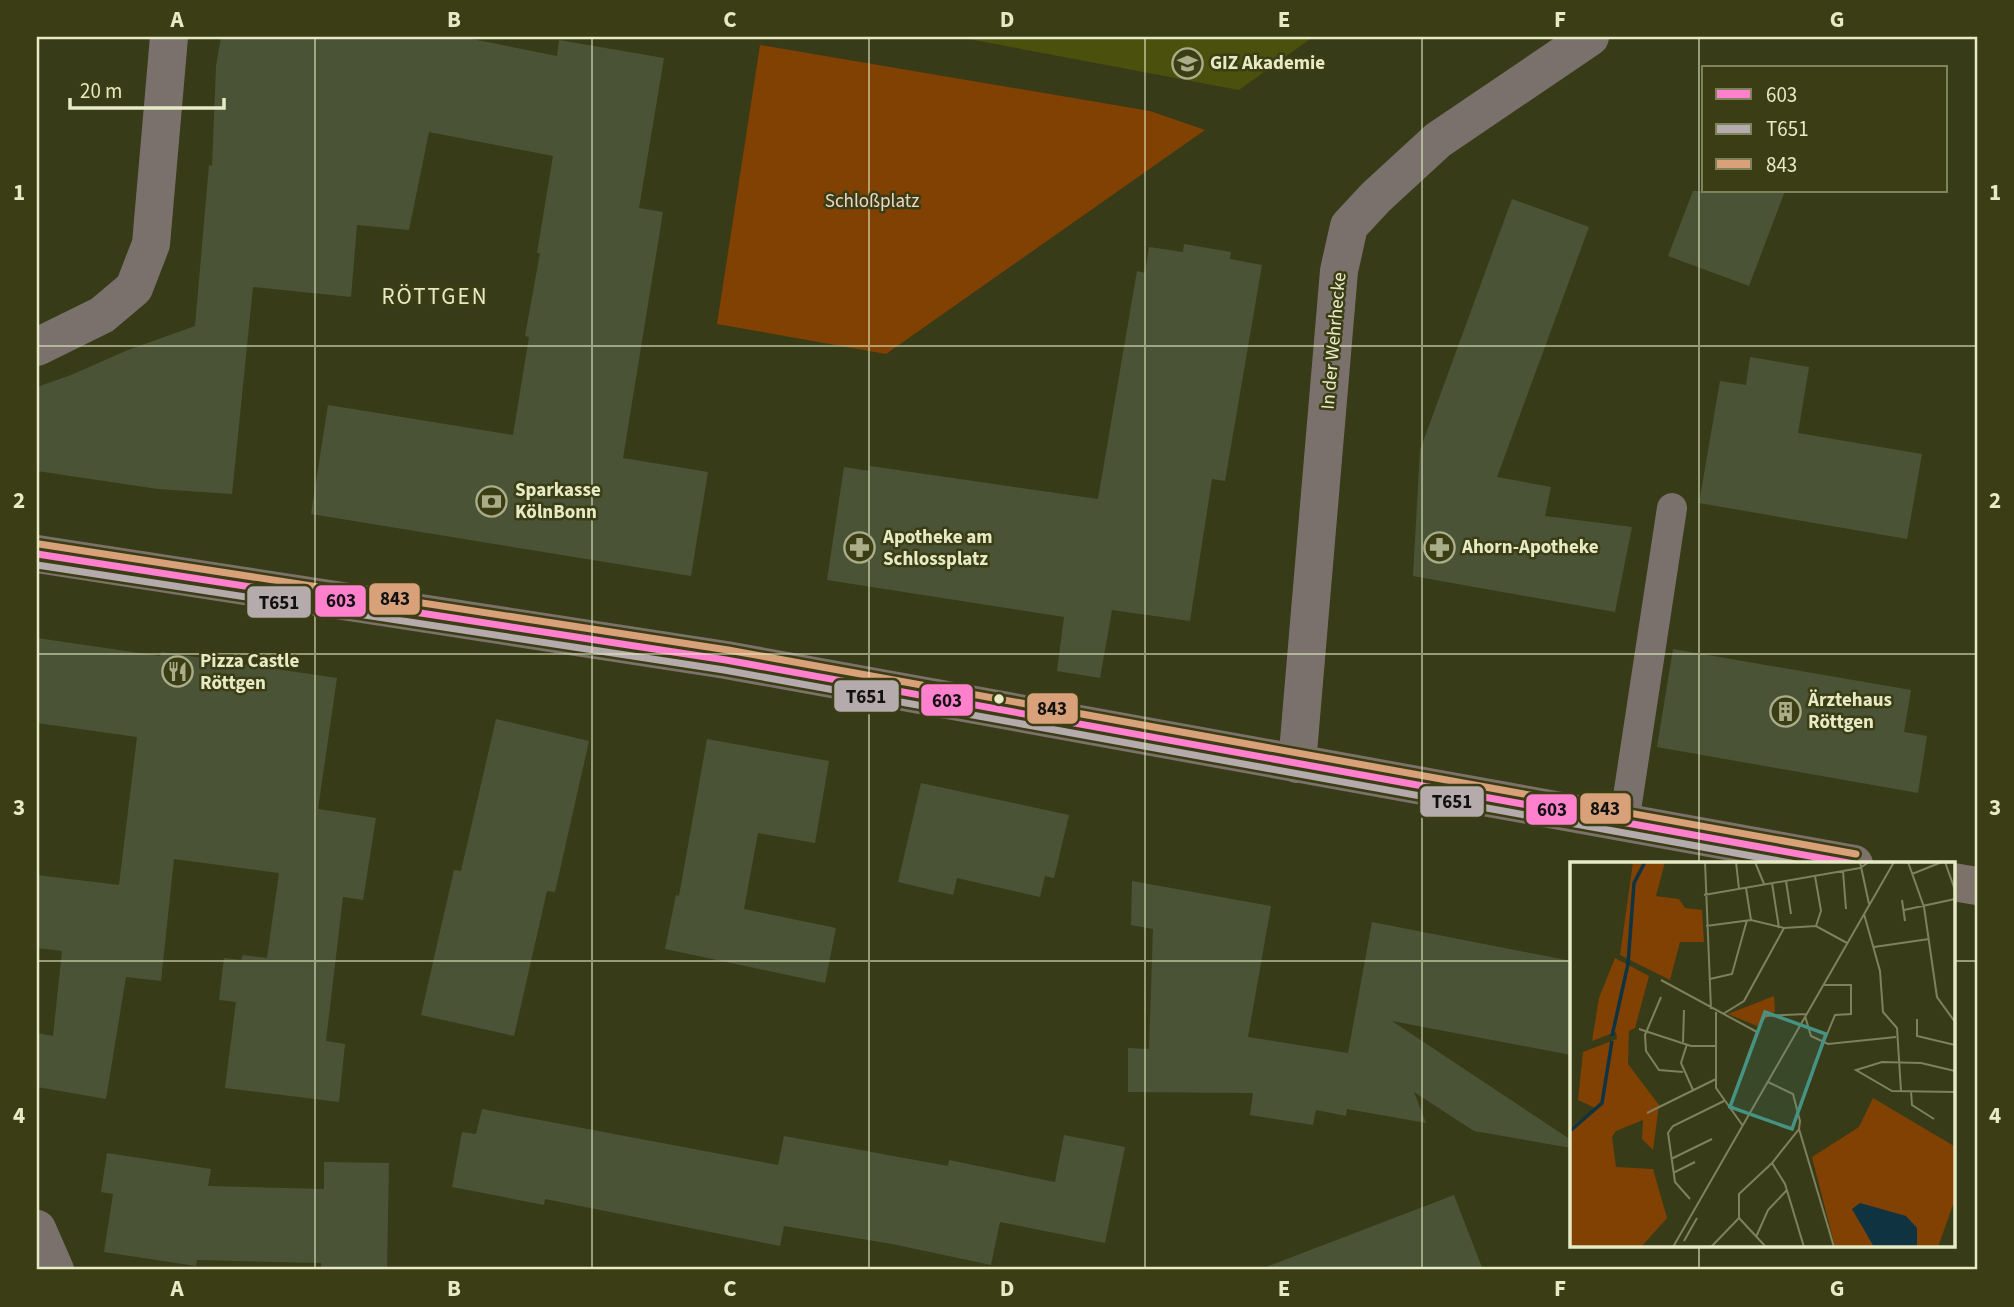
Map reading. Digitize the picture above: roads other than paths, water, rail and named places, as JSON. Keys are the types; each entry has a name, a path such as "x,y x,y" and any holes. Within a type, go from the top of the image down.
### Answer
{"main road":[{"path":"37,554 726,660 1843,862"},
{"path":"1954,882 1977,886"}],"street":[{"path":"37,347 102,315 134,288 151,244 169,37"},
{"name":"In der Wehrhecke","path":"1297,764 1339,271 1349,226 1376,197 1438,141 1590,37"},
{"path":"37,1229 55,1270"}],"lane":[{"path":"1625,823 1672,508"}],"place":[{"name":"GIZ Akademie","path":"1187,63"},
{"name":"Sparkasse KölnBonn","path":"492,501"},
{"name":"Ahorn-Apotheke","path":"1439,547"},
{"name":"Apotheke am Schlossplatz","path":"860,548"},
{"name":"Pizza Castle Röttgen","path":"177,672"},
{"name":"Ärztehaus Röttgen","path":"1785,711"}],"district":[{"name":"RÖTTGEN","path":"435,296"}],"park label":[{"name":"Schloßplatz","path":"872,201"}]}
